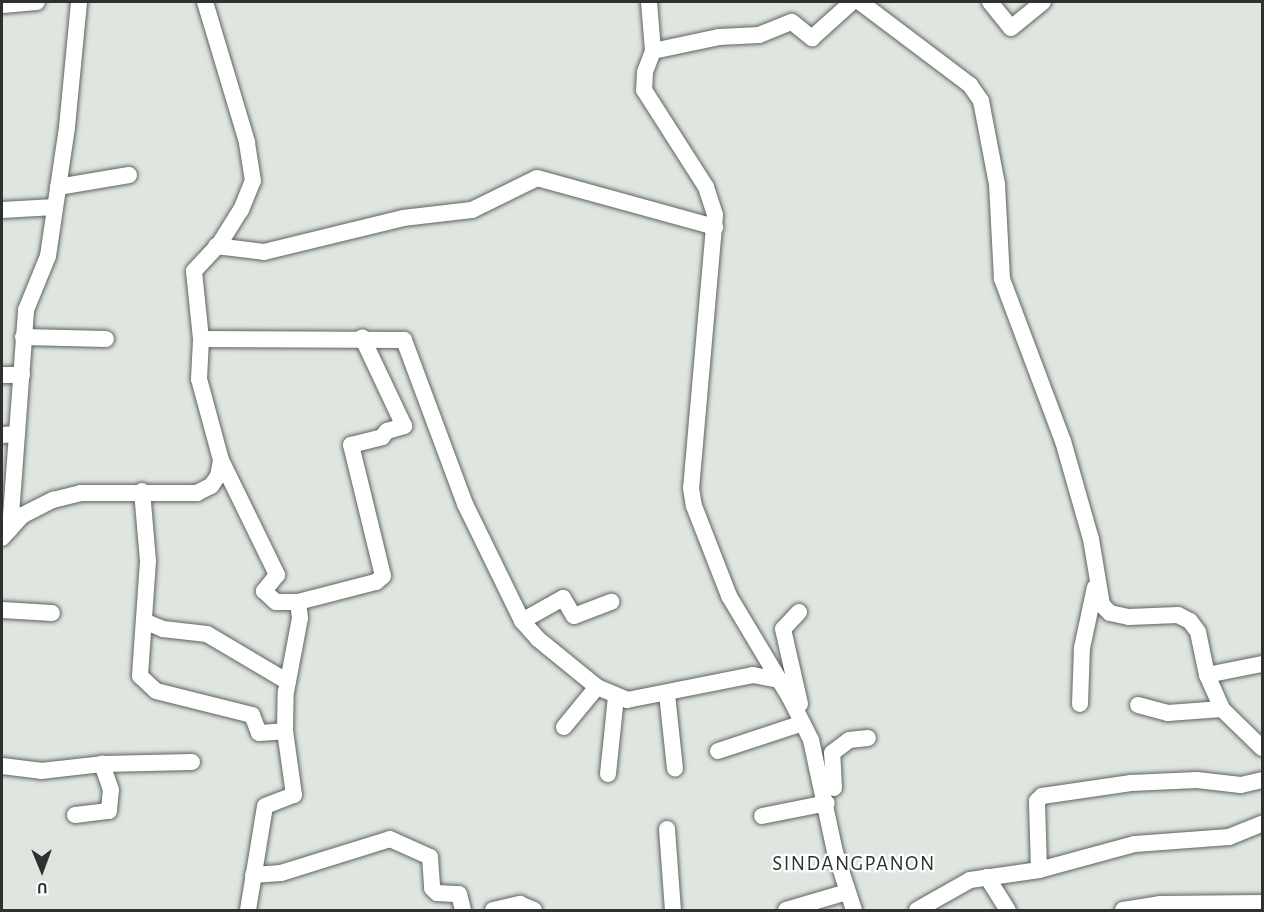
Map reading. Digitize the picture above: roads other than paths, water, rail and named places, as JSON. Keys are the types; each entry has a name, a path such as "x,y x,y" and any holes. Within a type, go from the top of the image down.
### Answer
{"street":[{"path":"2,6 37,2"},
{"path":"6,534 9,435 22,375 23,337 29,300 48,255 79,2"},
{"path":"205,2 247,142 254,180 241,210 216,246 194,271 201,339 201,396 221,460 277,575 264,591 276,602 298,602 376,582 383,576 351,445 382,437 387,431 404,426 362,337"},
{"path":"649,2 653,51 644,82 652,102 706,187 715,227 691,489 698,521 729,596 805,727"},
{"path":"653,51 719,37 759,35 792,22 812,38 852,2"},
{"path":"860,2 970,86 981,101 997,184 1002,279 1063,441 1091,539 1096,583 1102,605 1110,613 1178,615 1190,621 1198,632 1207,675 1222,709 1263,748"},
{"path":"990,2 1011,28 1043,2"},
{"path":"58,187 129,175"},
{"path":"216,246 264,252 403,218 472,210 537,178 715,227"},
{"path":"2,210 55,207"},
{"path":"23,337 106,339"},
{"path":"201,339 399,338 408,345 465,504 522,621 575,672 615,697 627,700 667,694 753,675 778,681"},
{"path":"2,375 22,375"},
{"path":"6,534 23,515 53,500 81,493 142,491 197,493 211,486 221,460"},
{"path":"142,491 148,561 139,666 146,684 156,691 252,715 259,733 285,731"},
{"path":"1080,704 1083,648 1096,583"},
{"path":"522,621 563,598 574,616 610,602"},
{"path":"248,910 266,804 294,795 285,731 288,682 300,618 298,602"},
{"path":"2,610 52,613"},
{"path":"799,612 783,629 805,727 854,910"},
{"path":"144,621 163,629 207,634 288,682"},
{"path":"1207,675 1263,664"},
{"path":"564,727 597,687"},
{"path":"667,694 675,769"},
{"path":"608,774 615,697"},
{"path":"1138,705 1168,714 1222,709"},
{"path":"718,751 805,727"},
{"path":"831,823 836,803 832,753 849,740 868,738"},
{"path":"2,766 41,771 102,764 192,762"},
{"path":"75,815 109,811 111,790 102,764"},
{"path":"1039,870 1036,801 1042,796 1131,783 1197,780 1242,785 1263,780"},
{"path":"762,816 827,803"},
{"path":"917,910 951,887 987,877 1039,870 1135,844 1230,837 1263,824"},
{"path":"667,829 673,910"},
{"path":"254,875 281,873 390,839 430,857 434,891 459,894 462,910"},
{"path":"987,877 1008,910"},
{"path":"786,910 848,892"},
{"path":"1123,910 1160,904 1263,903"},
{"path":"493,910 520,904 534,910"}],"district":[{"name":"SINDANGPANON","path":"854,864"}]}
